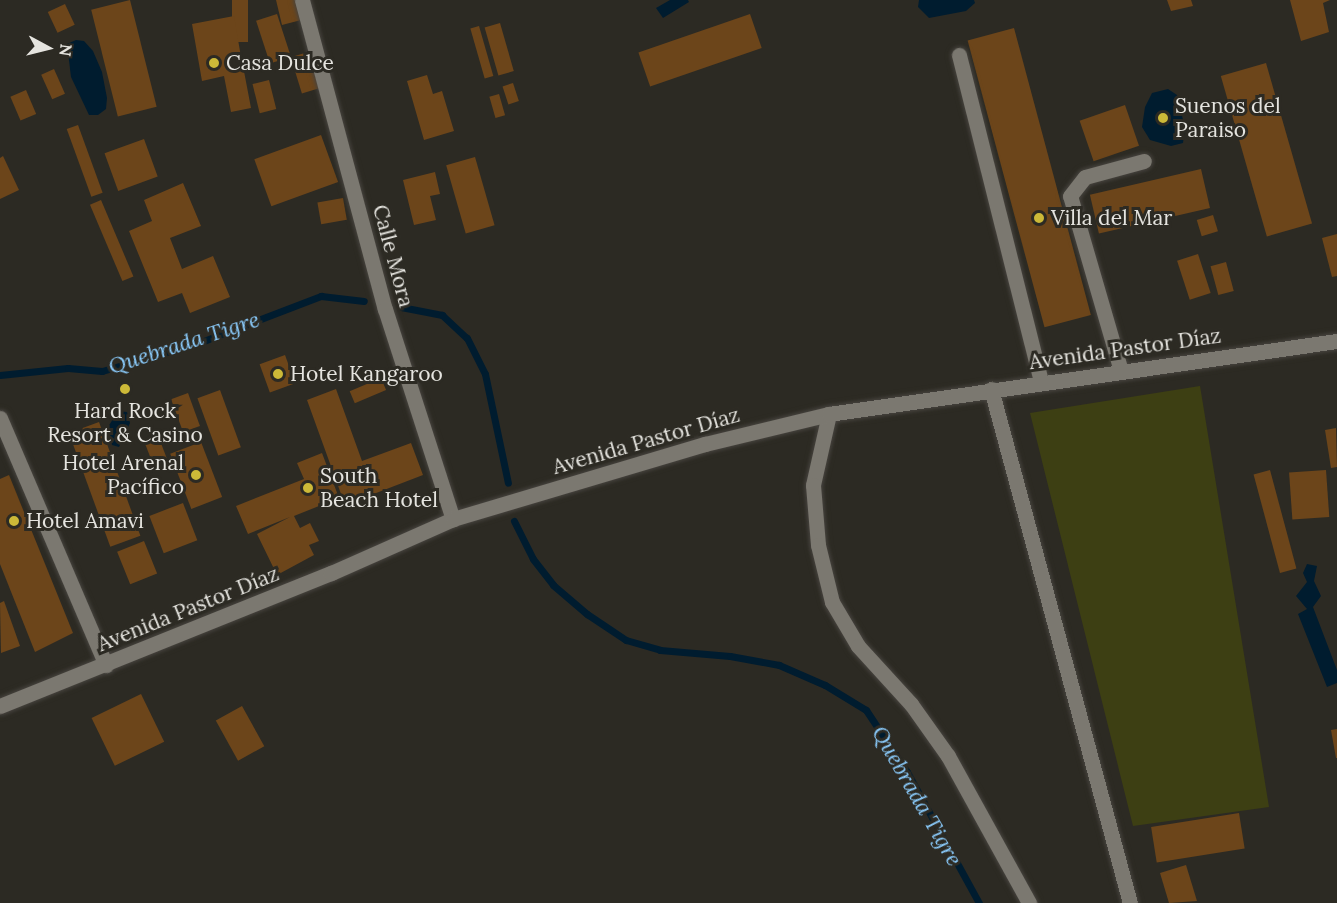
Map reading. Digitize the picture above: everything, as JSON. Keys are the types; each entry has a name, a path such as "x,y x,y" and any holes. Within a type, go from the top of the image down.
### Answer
{"street":[{"name":"Calle Mora","path":"302,0 385,309 453,519"},
{"path":"959,56 1041,382"},
{"path":"1121,371 1070,196 1085,177 1144,161"},
{"name":"Avenida Pastor Díaz","path":"0,706 106,665 453,519 705,444 829,414 1337,341"},
{"path":"991,389 1130,903"},
{"path":"829,414 813,485 818,545 831,602 858,646 911,704 948,756 1029,903"},
{"path":"0,418 106,665"}],"shaded area":[{"path":"1200,386 1269,807 1133,826 1030,413"}],"water":[{"path":"670,0 688,0 689,2 663,18 656,8"},
{"path":"919,0 974,0 975,3 966,11 929,18 918,7"},
{"path":"76,40 84,41 93,51 102,72 107,98 106,109 98,115 89,115 71,77 67,44"},
{"name":"Suenos del Paraiso","path":"1168,89 1177,95 1185,128 1183,143 1171,146 1150,140 1142,127 1145,107 1152,93"},
{"path":"118,411 127,412 130,423 119,447 112,445 108,427"},
{"path":"1307,564 1317,566 1314,581 1321,596 1313,607 1337,670 1337,683 1327,687 1298,614 1307,609 1296,596 1307,582 1303,573"}],"building":[{"path":"130,0 157,107 118,116 91,10"},
{"path":"232,0 248,0 248,42 232,42"},
{"path":"276,0 300,0 305,19 282,25"},
{"path":"1167,0 1191,0 1193,6 1171,11"},
{"path":"1290,0 1330,0 1323,3 1329,32 1301,41"},
{"path":"65,4 75,25 58,33 48,12"},
{"path":"277,14 291,57 270,64 256,21"},
{"path":"750,14 762,48 650,86 638,52"},
{"name":"Casa Dulce","path":"234,16 241,57 230,59 231,69 243,66 251,108 231,112 224,76 202,81 192,24"},
{"path":"500,23 514,71 498,75 485,27"},
{"path":"479,26 493,76 485,78 470,28"},
{"name":"Villa del Mar","path":"1014,28 1091,315 1045,327 968,40"},
{"path":"308,52 319,88 302,94 291,57"},
{"path":"1266,63 1312,224 1267,236 1221,76"},
{"path":"54,69 65,94 52,99 41,75"},
{"path":"427,75 433,94 442,91 454,131 424,140 407,81"},
{"path":"269,80 276,109 260,113 253,84"},
{"path":"513,83 519,101 508,104 503,86"},
{"path":"26,90 36,114 21,121 10,97"},
{"path":"499,94 505,115 495,118 489,97"},
{"path":"1125,105 1139,146 1094,161 1080,121"},
{"path":"78,125 103,193 91,197 67,129"},
{"path":"321,135 338,182 271,206 254,159"},
{"path":"144,139 158,177 118,191 105,153"},
{"path":"3,156 19,190 0,199 0,158"},
{"path":"475,157 495,225 466,234 446,165"},
{"name":"Suenos del Paraiso","path":"1201,169 1210,208 1099,234 1090,195"},
{"path":"435,172 440,194 430,196 436,220 414,225 403,180"},
{"path":"183,183 201,226 170,238 182,269 213,256 230,297 190,313 182,293 158,302 129,231 152,221 144,200"},
{"path":"343,198 347,220 321,224 317,203"},
{"path":"101,200 133,276 122,281 90,205"},
{"path":"1213,215 1218,231 1202,236 1197,220"},
{"path":"1337,234 1337,276 1332,277 1322,238"},
{"path":"1198,254 1211,293 1190,300 1177,261"},
{"path":"1226,262 1234,291 1218,295 1211,266"},
{"name":"Hotel Kangaroo","path":"285,355 295,383 270,392 260,364"},
{"path":"381,378 386,390 355,403 350,391"},
{"path":"336,389 362,461 411,443 423,475 345,505 307,400"},
{"path":"220,390 241,447 218,456 197,398"},
{"path":"188,393 200,426 183,432 171,399"},
{"path":"99,422 140,536 110,547 69,433"},
{"path":"1336,428 1337,467 1331,468 1325,430"},
{"path":"159,438 169,464 155,470 145,443"},
{"name":"Hotel Arenal Pacífico","path":"201,442 222,497 191,509 170,454"},
{"name":"South Beach Hotel","path":"322,453 339,498 294,516 300,528 310,523 319,541 309,545 314,555 277,575 257,534 290,517 248,534 236,506 304,479 297,463"},
{"path":"1270,470 1296,569 1280,573 1254,474"},
{"path":"1326,470 1329,517 1292,519 1289,473"},
{"name":"Hotel Amavi","path":"9,475 73,633 35,652 0,564 0,479"},
{"path":"183,503 197,540 164,553 149,516"},
{"path":"144,541 157,573 130,584 117,552"},
{"path":"4,601 20,646 1,653 0,603"},
{"path":"141,694 164,742 115,766 92,718"},
{"path":"242,706 264,746 238,761 216,721"},
{"path":"1337,729 1337,758 1336,758 1331,730"},
{"path":"1239,813 1245,849 1157,862 1151,827"},
{"path":"1186,865 1197,901 1169,903 1160,873"}],"waterway":[{"name":"Quebrada Tigre","path":"0,375 68,368 102,371 201,342 321,296 364,301"},
{"name":"Quebrada Tigre","path":"401,307 442,315 467,338 485,374 508,483"},
{"name":"Quebrada Tigre","path":"514,521 533,559 553,585 587,614 626,640 660,650 730,656 779,665 825,685 866,710 907,772 979,903"}],"place":[{"name":"Casa Dulce","path":"214,63"},
{"name":"Suenos del Paraiso","path":"1163,118"},
{"name":"Villa del Mar","path":"1039,218"},
{"name":"Hotel Kangaroo","path":"278,374"},
{"name":"Hard Rock Resort & Casino","path":"125,389"},
{"name":"Hotel Arenal Pacífico","path":"196,475"},
{"name":"South Beach Hotel","path":"308,488"},
{"name":"Hotel Amavi","path":"14,521"}]}
